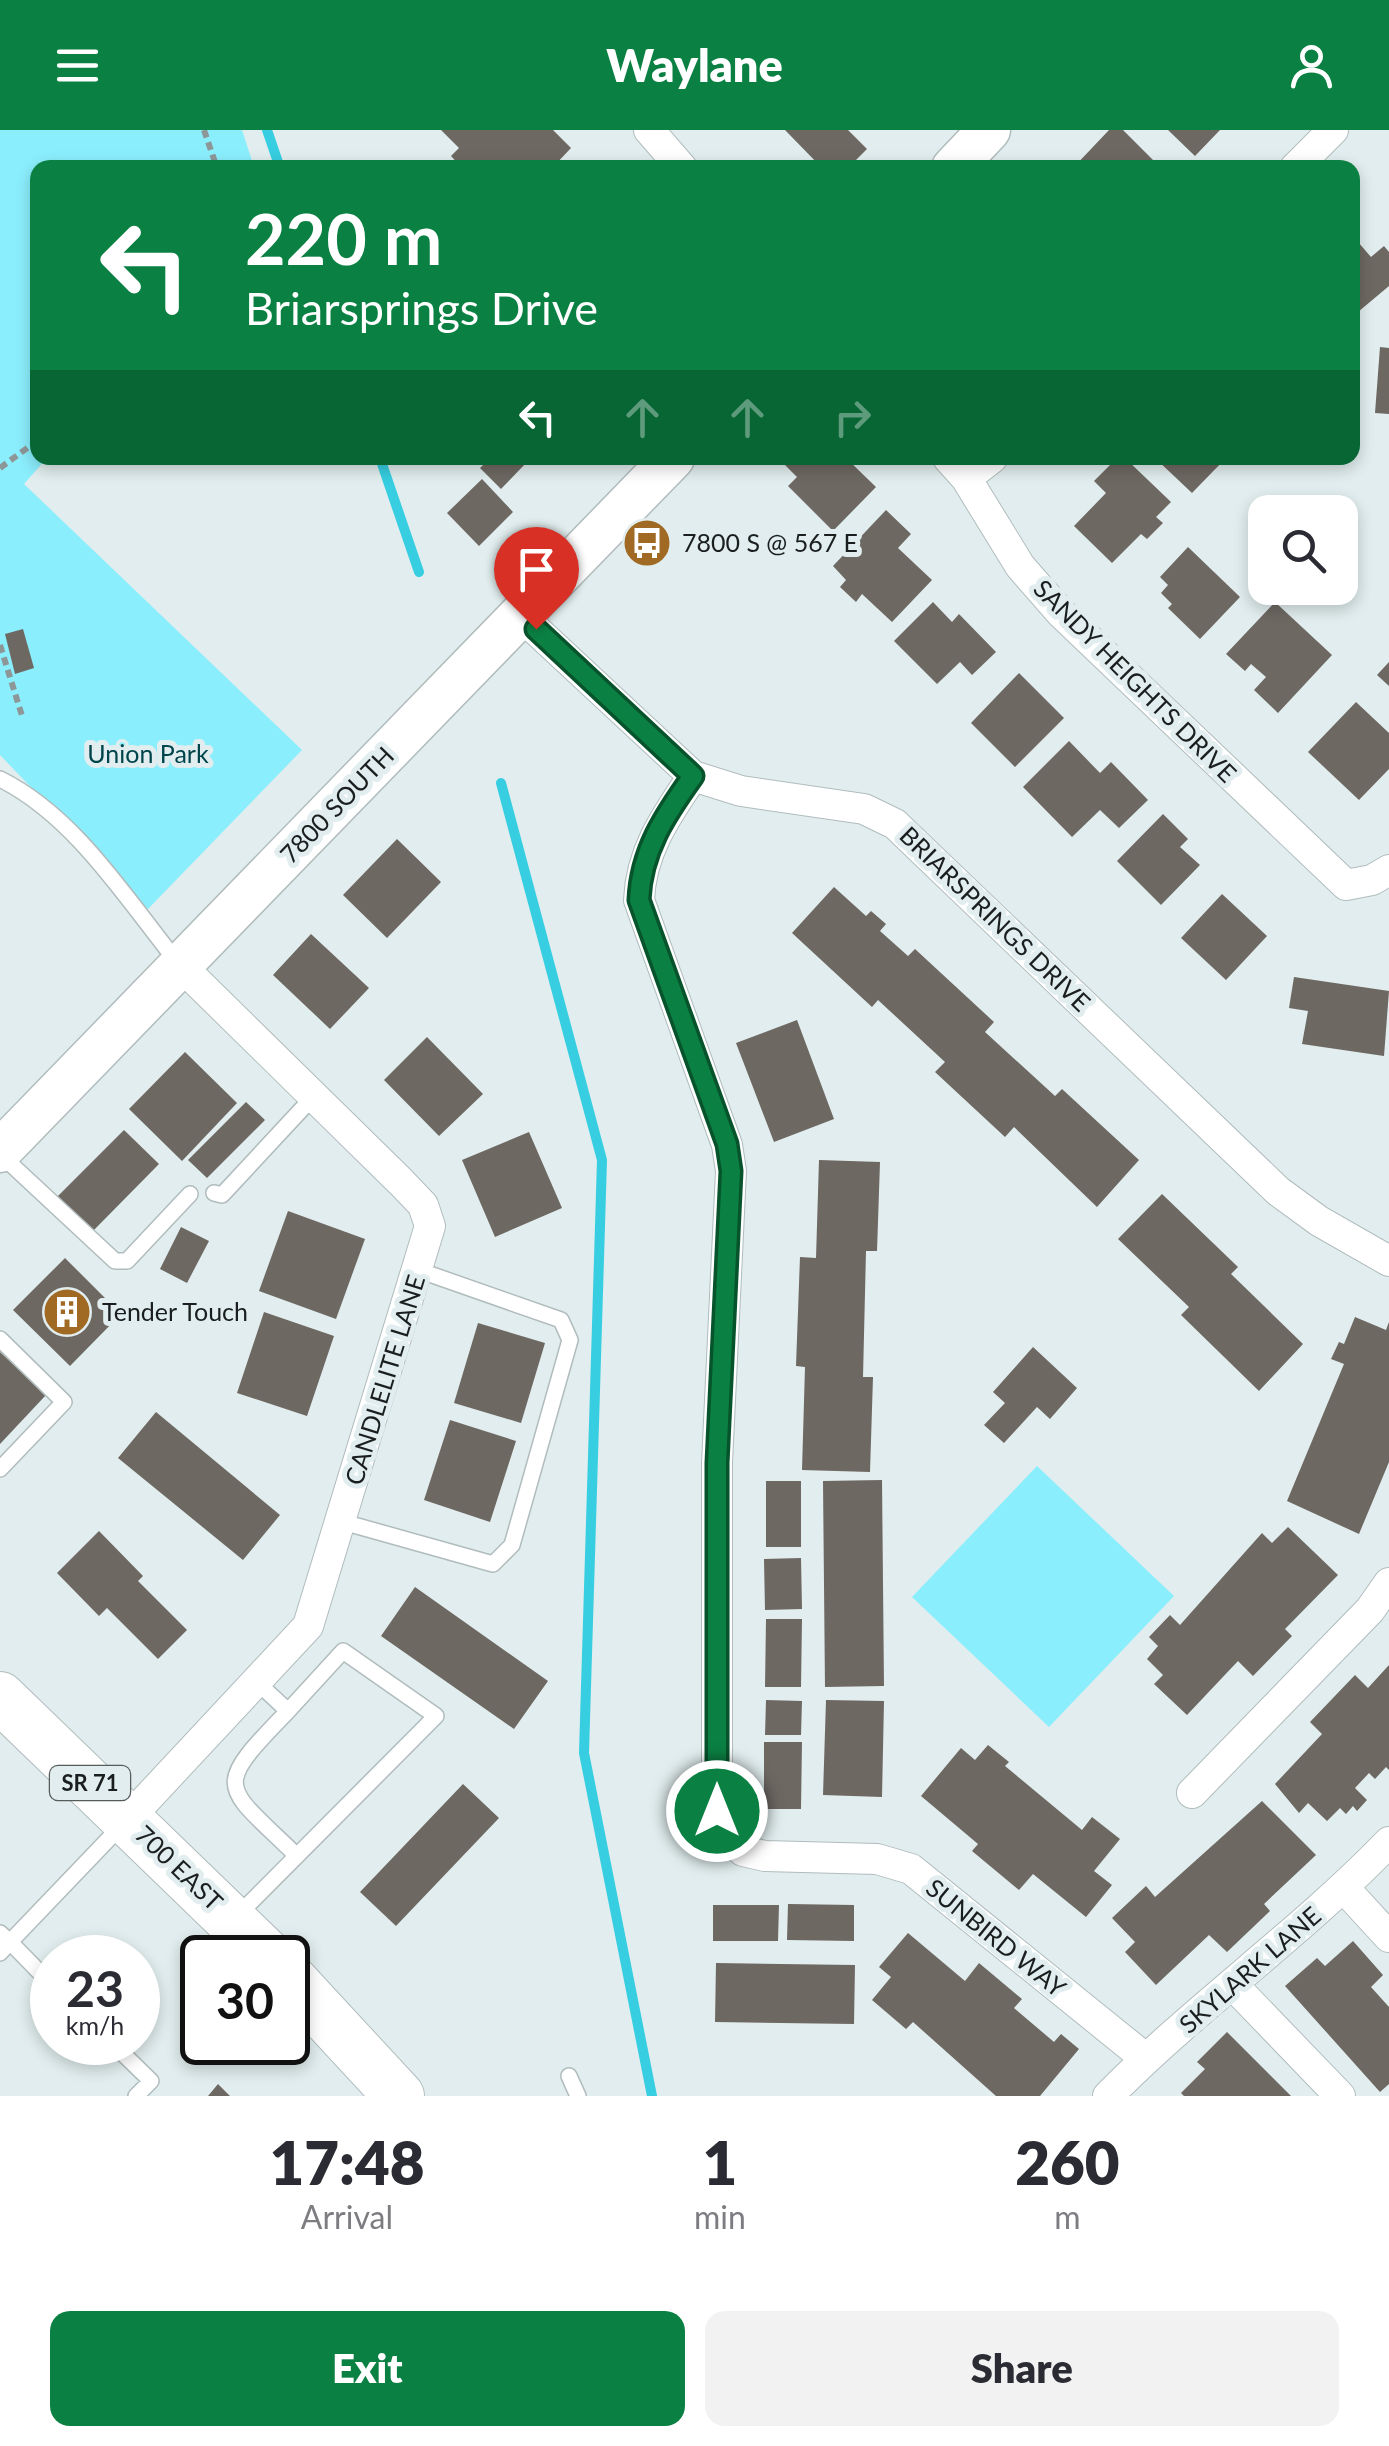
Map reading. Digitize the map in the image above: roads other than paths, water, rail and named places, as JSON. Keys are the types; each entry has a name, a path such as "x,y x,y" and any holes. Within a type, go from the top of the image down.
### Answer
{"main road":[{"path":"961,160 989,130"},
{"name":"7800 SOUTH","path":"8,1138 181,966 666,465"},
{"name":"700 EAST","path":"0,1696 248,1935"},
{"path":"310,2000 398,2096"}],"street":[{"path":"649,130 675,160"},
{"path":"1303,160 1333,130"},
{"name":"SANDY HEIGHTS DRIVE","path":"957,468 1020,566 1061,613 1346,884 1372,880 1389,870"},
{"name":"BRIARSPRINGS DRIVE","path":"520,615 693,776 741,791 864,809 895,824 1278,1191 1389,1262"},
{"name":"SUNBIRD WAY","path":"693,776 659,825 640,874 639,900 727,1144 731,1171 717,1463 717,1811 727,1836 743,1851 764,1856 877,1859 911,1869 1146,2058"},
{"name":"CANDLELITE LANE","path":"128,1820 259,1684 308,1626 344,1522 430,1226 423,1206 181,966"},
{"path":"1192,1793 1370,1610 1389,1583"},
{"name":"SKYLARK LANE","path":"1108,2096 1146,2058 1344,1888 1389,1842"},
{"path":"1344,1888 1389,1937"},
{"path":"1234,1986 1340,2096"}],"lane":[{"path":"0,779 26,792 92,856 181,966"},
{"path":"214,1193 222,1194 314,1096"},
{"path":"8,1138 115,1261 127,1260 190,1194"},
{"path":"344,1522 493,1564 512,1545 570,1340 560,1320 418,1270"},
{"path":"0,1339 64,1402 0,1470"},
{"path":"233,1920 297,1856 436,1716 343,1651 240,1761 233,1781 240,1800 297,1856"},
{"path":"259,1684 288,1711"},
{"path":"30,1966 3,1943 128,1820"},
{"path":"134,2065 150,2081 136,2096"},
{"path":"569,2076 578,2096"}],"waterway":[{"path":"267,130 277,160"},
{"path":"382,465 419,572"},
{"path":"501,783 602,1160 584,1753 652,2096"}],"place":[{"name":"7800 S @ 567 E","path":"647,543"},
{"name":"Tender Touch","path":"67,1312"}],"park label":[{"name":"Union Park","path":"148,754"}]}
